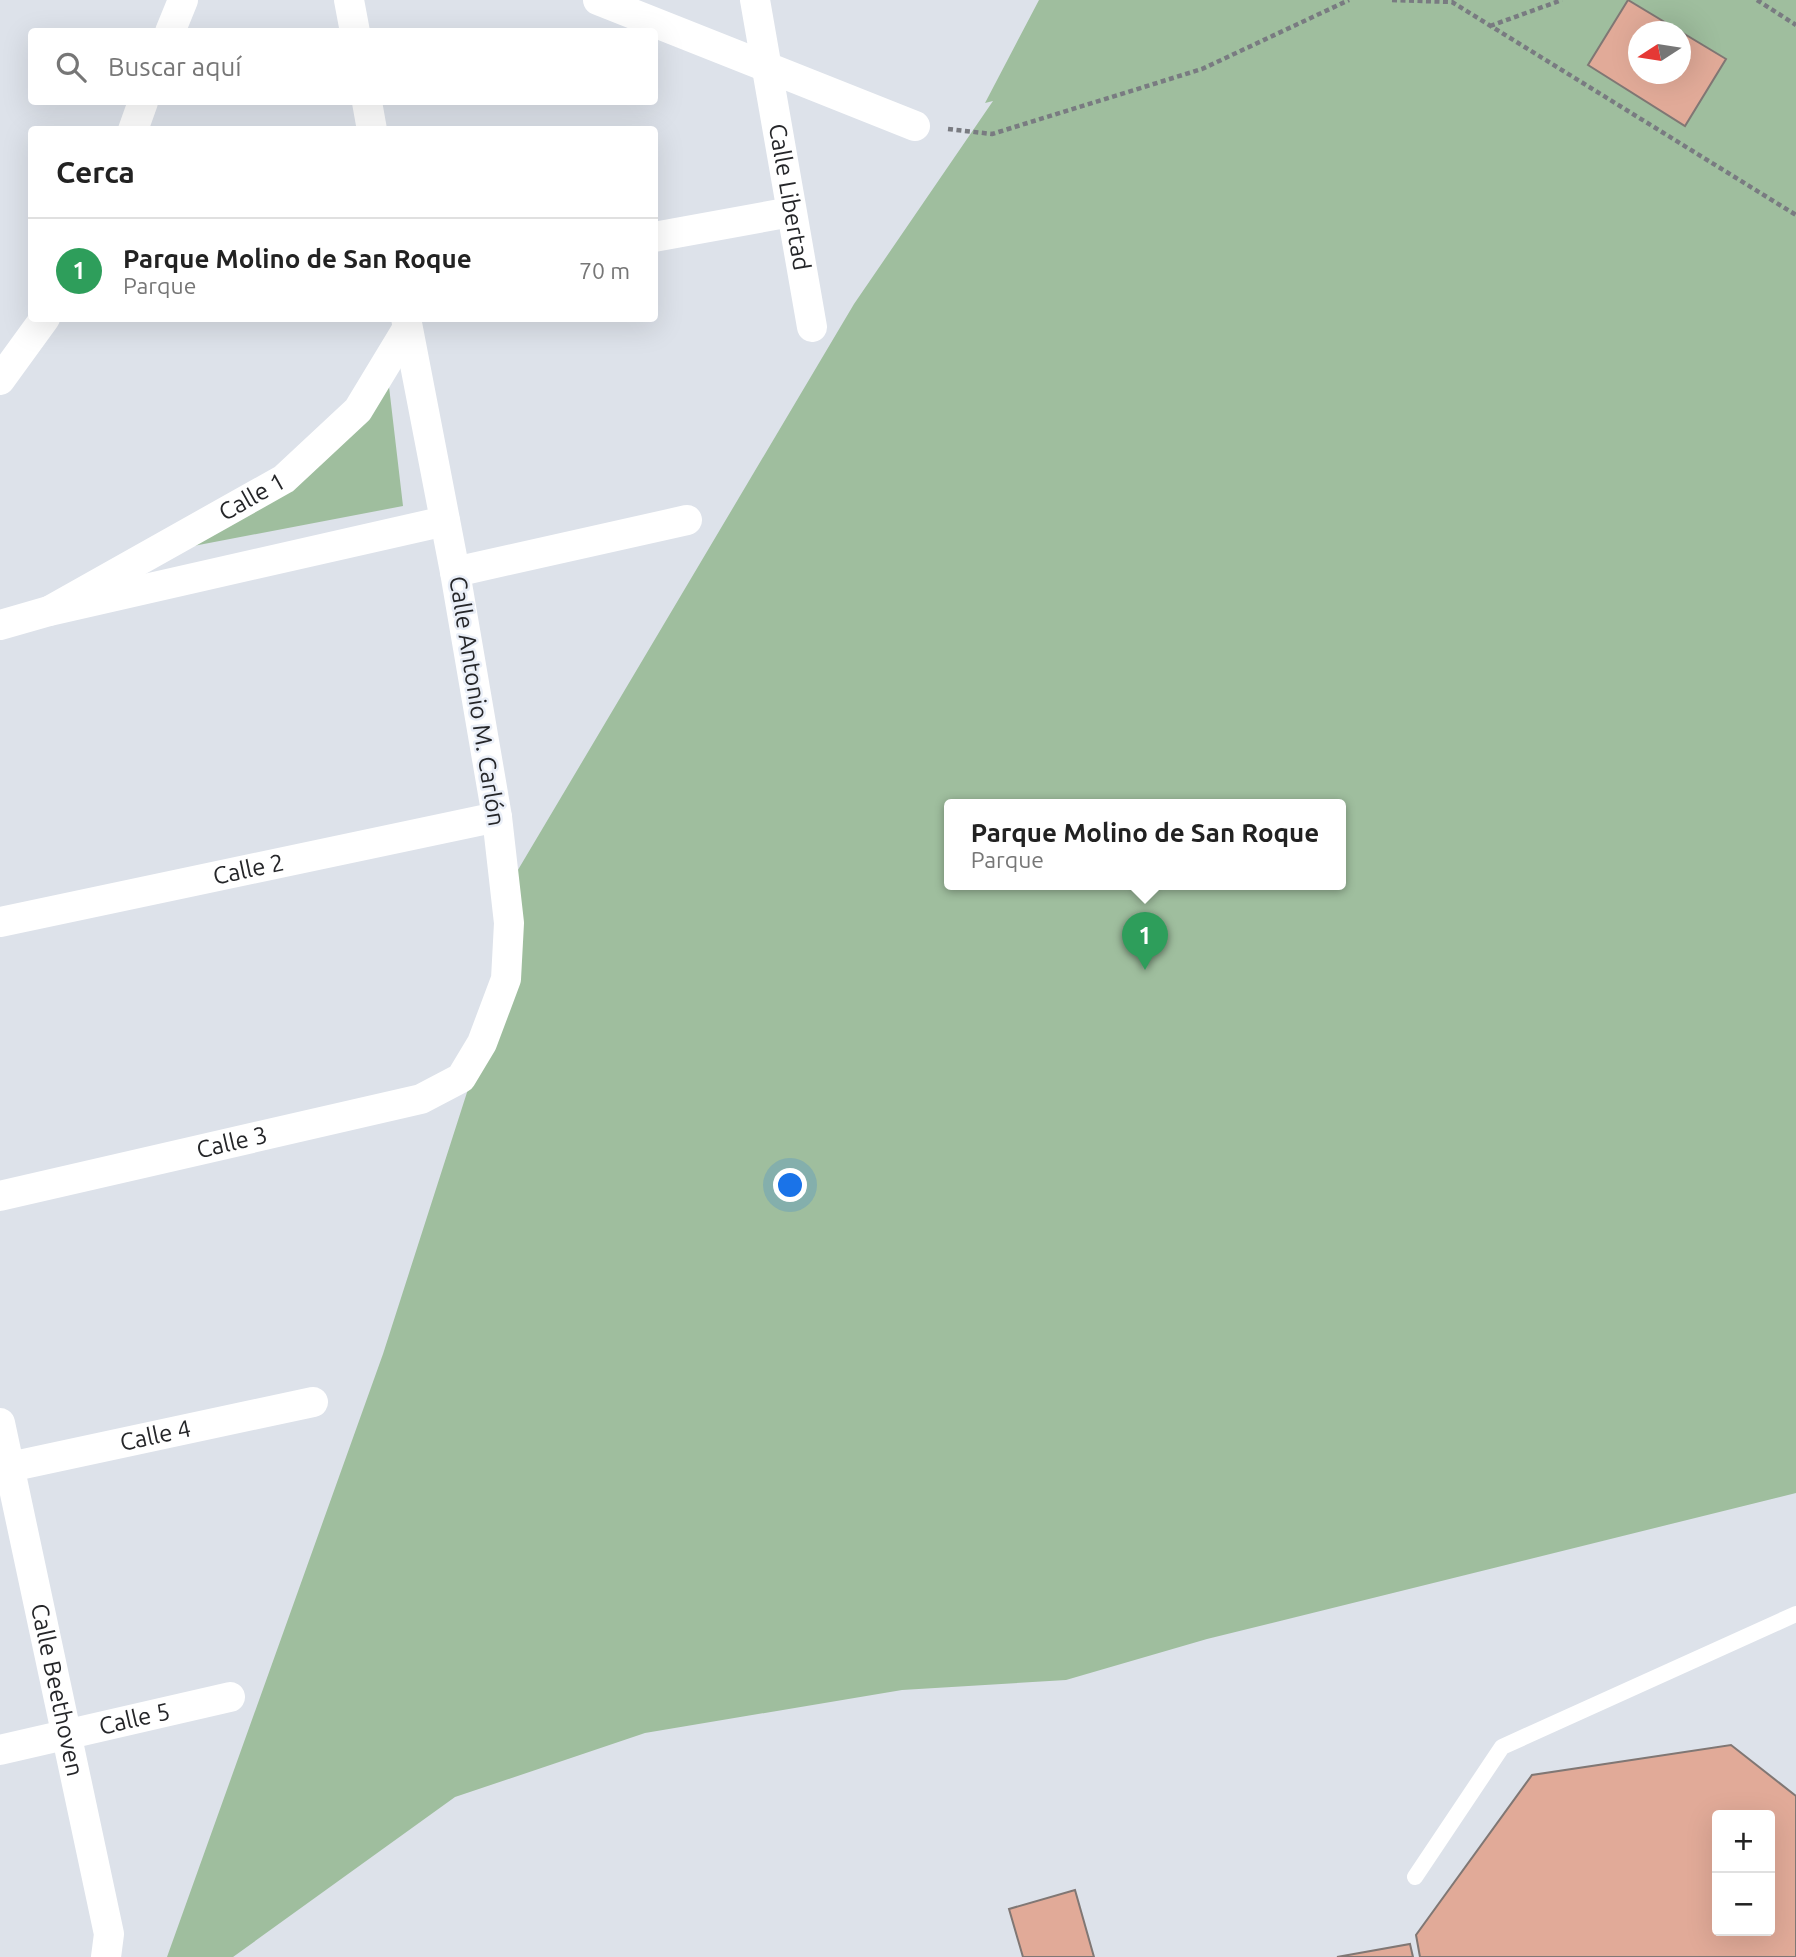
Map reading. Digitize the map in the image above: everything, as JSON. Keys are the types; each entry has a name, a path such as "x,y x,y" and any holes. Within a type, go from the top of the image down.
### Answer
{"street":[{"path":"172,28 183,0"},
{"path":"349,0 354,28"},
{"path":"598,0 915,126"},
{"name":"Calle Libertad","path":"755,0 812,327"},
{"path":"135,126 143,105"},
{"path":"368,105 371,126"},
{"path":"658,236 791,212"},
{"path":"0,380 43,322"},
{"name":"Calle Antonio M. Carlón","path":"406,324 456,572 497,817 509,923 506,978 482,1043 461,1077"},
{"name":"Calle 1","path":"49,611 284,479 358,410 406,324"},
{"path":"456,572 687,520"},
{"name":"Calle 1","path":"0,625 49,611 445,522"},
{"name":"Calle 2","path":"0,922 497,817"},
{"name":"Calle 3","path":"0,1196 421,1099 461,1077"},
{"name":"Calle 4","path":"5,1468 313,1402"},
{"name":"Calle Beethoven","path":"0,1423 5,1468 69,1737 109,1934 106,1957"},
{"name":"Calle 5","path":"0,1750 69,1737 230,1698"}],"lane":[{"path":"1415,1877 1502,1747 1796,1616"}],"path":[{"path":"915,126 992,134 1202,69 1349,0"},
{"path":"1392,0 1452,2 1796,215"},
{"path":"1490,26 1562,0"},
{"path":"1758,0 1796,25"}],"green space":[{"path":"1039,0 1796,0 1796,1493 1207,1639 1066,1680 902,1690 645,1733 455,1797 233,1957 167,1957 383,1354 479,1055 509,885 854,304 993,101 985,103"},
{"path":"386,361 403,506 136,557 277,481"}],"building":[{"path":"1628,0 1663,21 1628,21 1628,84 1691,84 1691,38 1726,59 1685,126 1588,65"},
{"path":"1731,1745 1796,1796 1796,1957 1420,1957 1416,1935 1532,1775"},
{"path":"1075,1890 1094,1957 1023,1957 1009,1909"},
{"path":"1410,1944 1413,1957 1337,1957"}],"place":[{"name":"Parque Molino de San Roque","path":"1145,970"}]}
